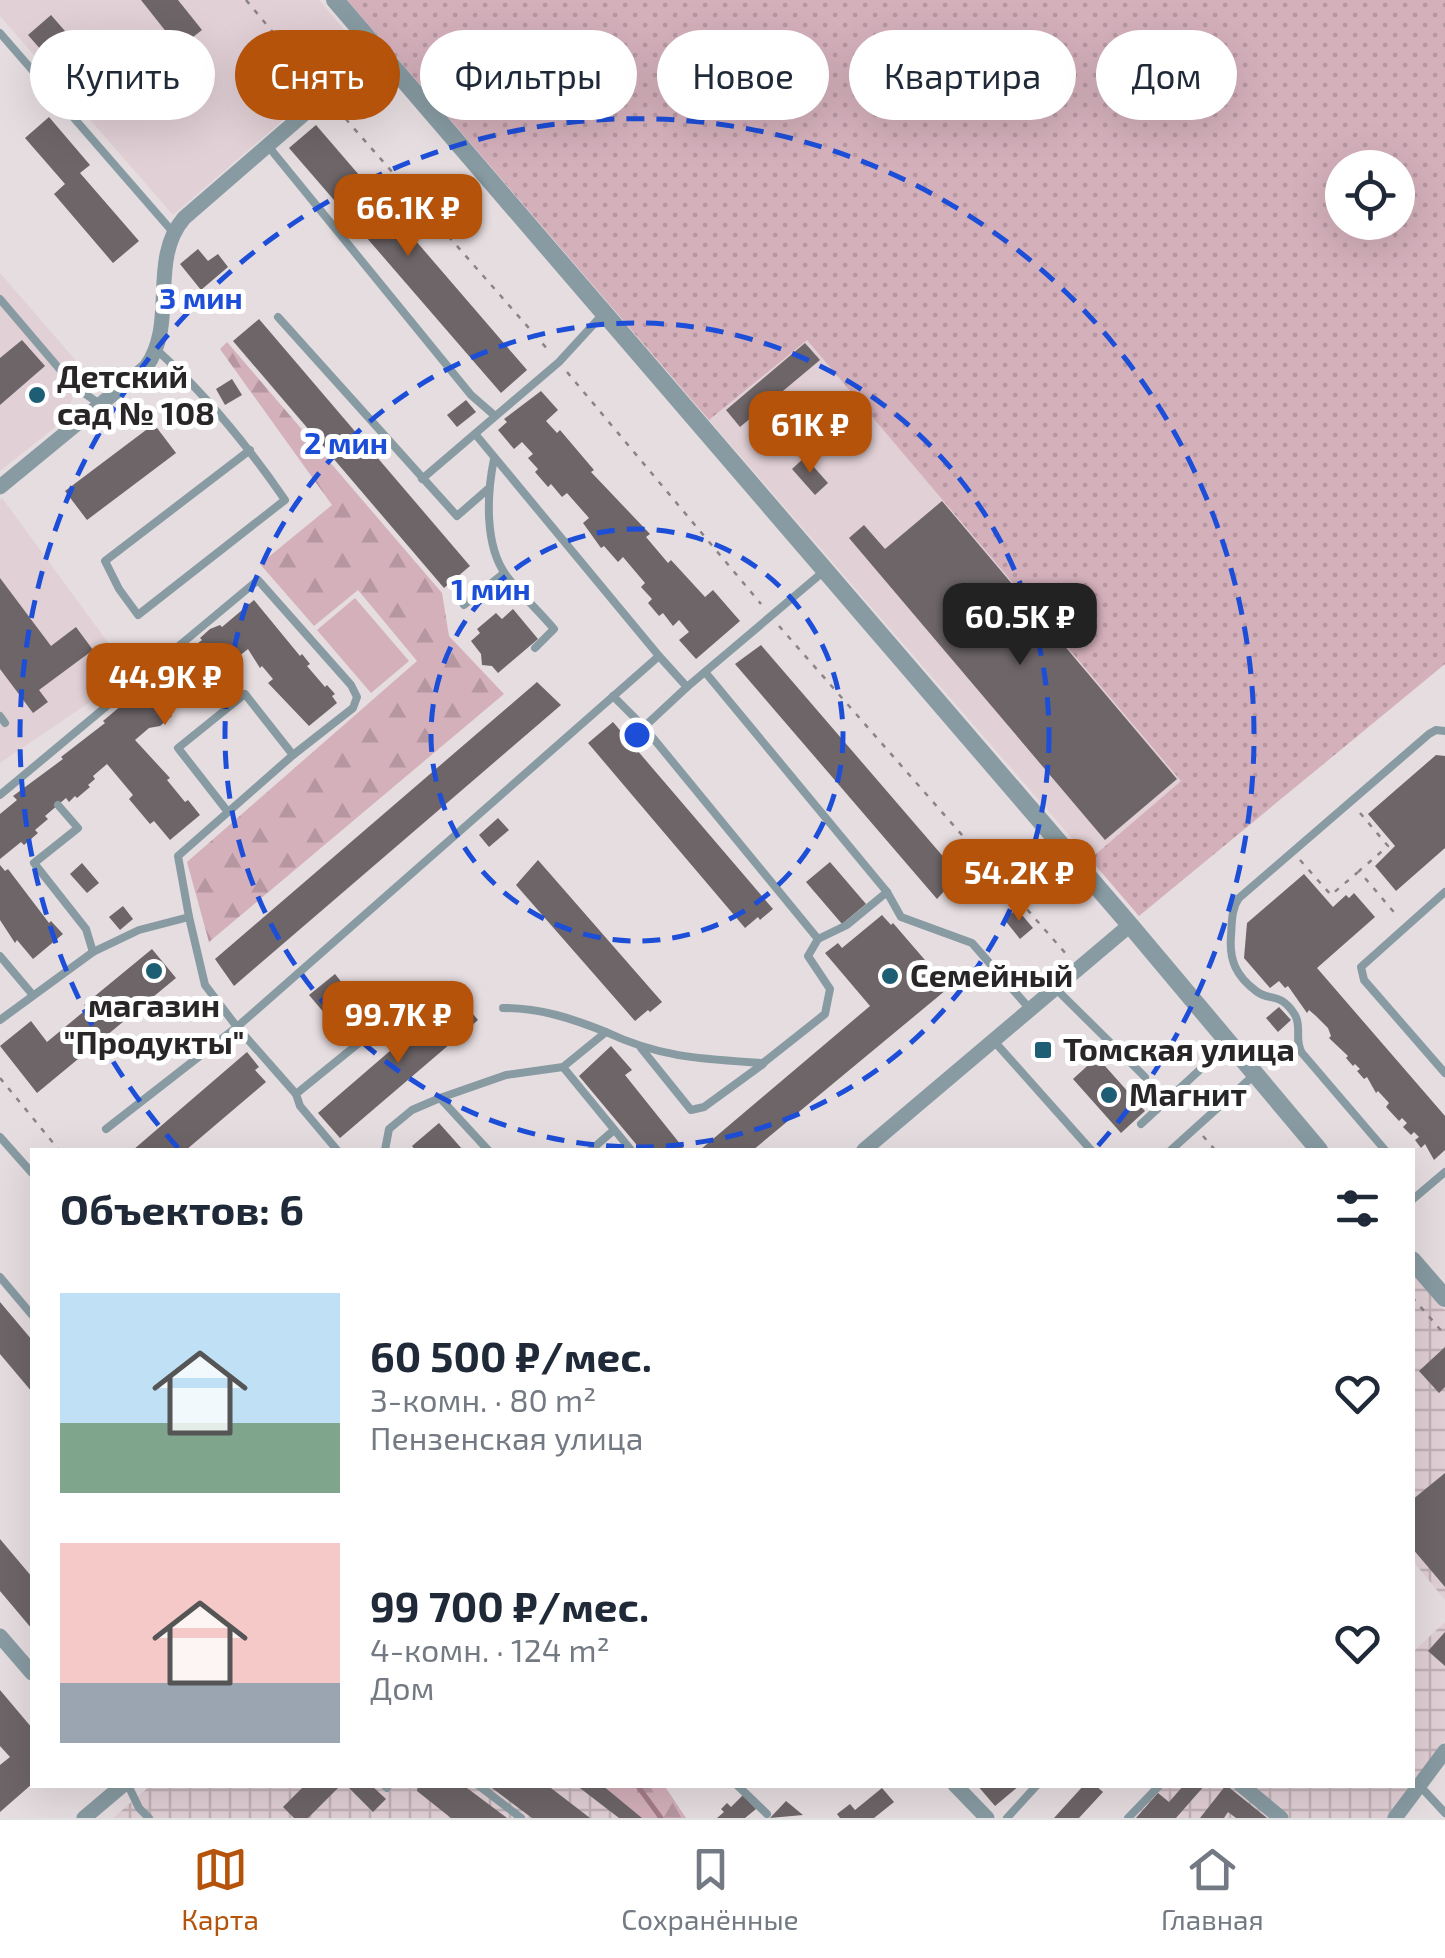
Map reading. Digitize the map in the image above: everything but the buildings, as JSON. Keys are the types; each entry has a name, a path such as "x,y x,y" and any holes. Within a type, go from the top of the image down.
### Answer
{"street":[{"path":"335,0 361,30"},
{"path":"400,76 1318,1148"},
{"path":"0,486 146,367 161,341 172,232 298,120"},
{"path":"866,1148 1130,924"},
{"path":"1415,1263 1445,1298"},
{"path":"0,1636 30,1671"},
{"path":"1395,1818 1445,1751"},
{"path":"84,1818 122,1788"},
{"path":"958,1788 987,1818"},
{"path":"1245,1788 1281,1818"}],"lane":[{"path":"0,33 172,232"},
{"path":"268,146 494,416"},
{"path":"0,299 74,386 102,404"},
{"path":"422,479 558,362 602,314"},
{"path":"278,317 457,516 488,489"},
{"path":"158,351 250,450 285,500 138,615 105,561 250,450"},
{"path":"476,435 686,687"},
{"path":"494,458 488,489 494,551 504,573 554,629 535,648"},
{"path":"644,727 824,570"},
{"path":"464,606 504,573"},
{"path":"0,795 33,774 258,580 351,685 357,697 353,708 178,856 204,985 296,1094 300,1106 335,1148"},
{"path":"106,1129 238,1027 659,656"},
{"path":"705,672 886,892 901,917 972,943 1029,1008"},
{"path":"228,812 178,748 245,694 293,755"},
{"path":"613,696 644,727 818,939"},
{"path":"1383,1148 1302,1053 1296,1016 1278,996 1255,991 1230,960 1235,902 1429,734 1445,730"},
{"path":"58,805 78,828 34,863 86,929 93,952"},
{"path":"641,1048 691,1110 704,1107 825,1014 830,989 808,956 818,939 848,926 886,892"},
{"path":"1445,892 1365,961 1360,974 1445,1074"},
{"path":"0,1020 93,952 138,930 189,917"},
{"path":"0,956 32,994"},
{"path":"1054,987 1144,1077"},
{"path":"296,1094 402,1008"},
{"path":"502,1008 564,1016 641,1048 678,1057 763,1064"},
{"path":"385,1148 389,1129 412,1110 506,1074 564,1068 606,1032"},
{"path":"994,1040 1089,1148"},
{"path":"1141,1124 1229,1043"},
{"path":"1435,1062 1445,1053"},
{"path":"564,1068 630,1148"},
{"path":"1174,1148 1255,1074"},
{"path":"440,1098 486,1148"},
{"path":"594,1148 614,1130"},
{"path":"0,1137 30,1171"},
{"path":"1415,1198 1445,1172"},
{"path":"1415,1185 1422,1192"},
{"path":"0,1276 30,1314"},
{"path":"1420,1786 1445,1813"},
{"path":"128,1788 149,1818"},
{"path":"482,1788 521,1818"},
{"path":"740,1788 767,1814"},
{"path":"1007,1818 1034,1788"},
{"path":"1128,1818 1157,1788"}],"path":[{"path":"246,0 271,30"},
{"path":"347,120 558,362 771,617 1077,967"},
{"path":"1293,851 1331,895 1359,871 1388,846 1350,802"},
{"path":"1359,871 1406,926"},
{"path":"0,1078 57,1148"},
{"path":"1196,1128 1213,1148"},
{"path":"1415,1300 1445,1335"}],"shaded area":[{"path":"0,0 319,0 344,30 235,30 235,120 283,120 173,215 90,120 215,120 215,30 30,30 30,51 0,16"},
{"name":"Детский сад № 108","path":"0,273 83,369 64,420 0,471"},
{"path":"807,339 1181,781 1090,859 709,420"},
{"path":"0,500 131,674 0,763"},
{"path":"1415,1274 1445,1310 1445,1600 1415,1563"},
{"path":"1445,1622 1445,1740 1415,1781 1415,1650"},
{"path":"148,1788 606,1788 642,1818 113,1818"},
{"path":"1151,1788 1240,1788 1275,1818 1124,1818"},
{"path":"1253,1788 1410,1788 1387,1818 1289,1818"}],"green space":[{"path":"347,0 1445,0 1445,664 1139,916 1090,859 1181,781 807,340 709,420 450,120 637,120 637,30 420,30 420,85 400,61 400,30 373,30"},
{"path":"227,342 442,593 449,636 504,694 209,942 187,862 417,661 358,590 314,626 260,564 332,505 220,349"},
{"path":"355,598 409,661 371,693 317,630"},
{"path":"606,1788 666,1788 686,1818 642,1818"}],"waterway":[{"path":"639,1788 661,1818"}],"place":[{"name":"Детский сад № 108","path":"37,395"},
{"name":"магазин \"Продукты\"","path":"154,971"},
{"name":"Семейный","path":"890,976"},
{"name":"Томская улица","path":"1043,1050"},
{"name":"Магнит","path":"1109,1095"}]}
